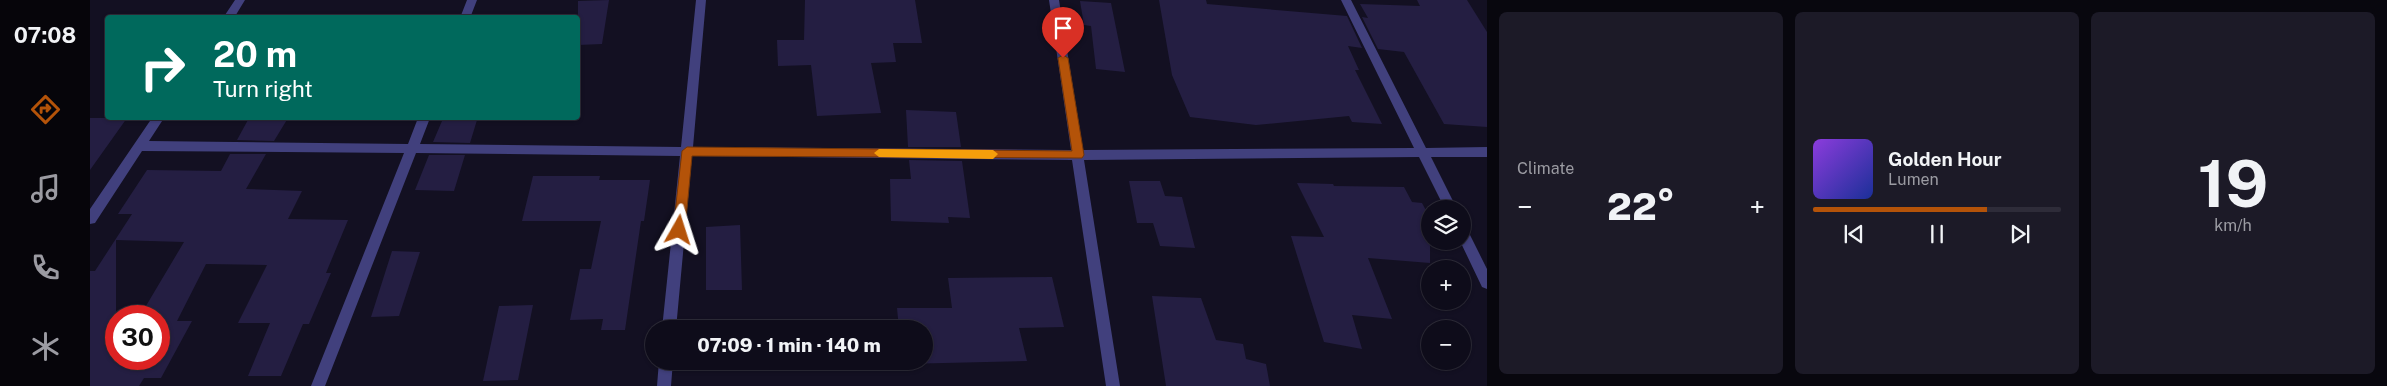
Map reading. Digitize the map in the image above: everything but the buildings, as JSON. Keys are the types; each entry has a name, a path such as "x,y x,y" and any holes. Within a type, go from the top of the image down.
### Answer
{"street":[{"path":"230,15 240,0"},
{"path":"466,15 472,0"},
{"path":"670,320 701,0"},
{"path":"1054,0 1113,386"},
{"path":"1346,0 1446,200"},
{"path":"90,219 157,120"},
{"path":"318,386 423,120"},
{"path":"138,146 1078,155 1487,152"},
{"path":"1470,250 1487,283"},
{"path":"664,386 665,370"}],"slow traffic":[{"path":"879,153 993,154"}],"route":[{"path":"679,230 687,151 1078,155 1063,58"}]}
